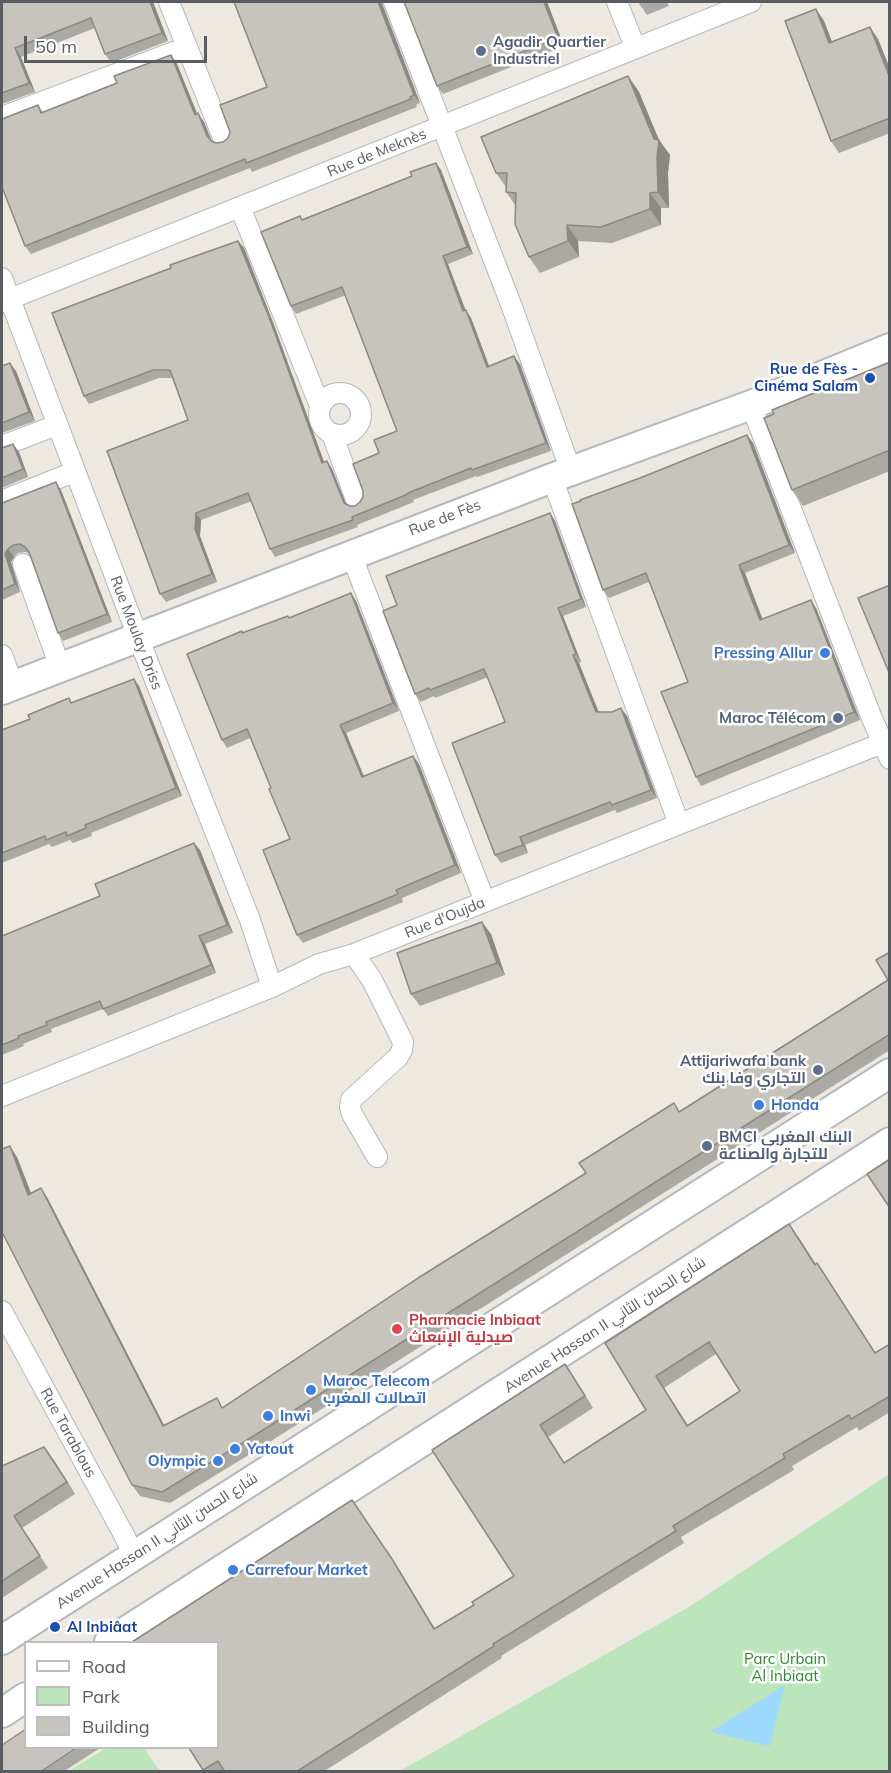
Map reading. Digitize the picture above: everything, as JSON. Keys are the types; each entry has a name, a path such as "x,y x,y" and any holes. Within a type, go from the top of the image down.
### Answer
{"street":[{"path":"169,2 224,140"},
{"path":"394,2 512,307 561,474 679,824"},
{"path":"617,2 635,48"},
{"name":"Rue de Meknès","path":"5,300 751,2"},
{"path":"2,117 187,47"},
{"path":"240,207 320,406"},
{"name":"Rue Moulay Driss","path":"2,278 5,300 57,425 250,920 272,987"},
{"name":"Rue de Fès","path":"7,688 561,474 751,405 890,348"},
{"path":"340,392 348,394 360,405 362,414 360,422 348,434 340,436 332,434 320,422 318,414 320,406 324,399 332,394 340,392"},
{"path":"751,405 887,748"},
{"path":"2,446 57,425"},
{"path":"332,434 357,502"},
{"path":"4,500 74,472"},
{"path":"351,554 485,902"},
{"path":"23,564 60,667"},
{"path":"2,655 7,688"},
{"name":"Rue d'Oujda","path":"2,1096 272,987 319,964 354,954 679,824 887,748"},
{"path":"354,954 372,980 403,1042 398,1057 351,1100 352,1114 377,1157"},
{"name":"Avenue Hassan II شارع الحسن الثاني","path":"2,1640 890,1073"},
{"name":"Avenue Hassan II شارع الحسن الثاني","path":"111,1641 890,1142"},
{"name":"Rue Tarablous","path":"2,1311 134,1556"},
{"path":"2,1713 24,1698"}],"green space":[{"name":"Parc Urbain Al Inbiaat","path":"889,1474 889,1771 398,1772 687,1608"},
{"path":"104,1749 145,1749 160,1771 69,1771"}],"water":[{"path":"785,1685 770,1746 710,1732"}],"building":[{"path":"2,2 150,2 162,33 105,54 91,18 15,48 29,83 2,93"},
{"path":"234,2 378,2 414,95 410,97 411,99 246,163 245,159 25,246 2,187 2,119 38,105 41,113 117,83 114,76 171,55 195,115 198,113 207,136 216,143 223,142 228,138 230,132 220,105 267,87"},
{"path":"404,2 544,2 558,38 437,86"},
{"path":"816,9 829,43 870,27 890,78 890,118 831,141 785,21"},
{"path":"628,76 654,139 659,140 658,192 650,193 650,209 601,227 567,225 568,241 529,257 515,224 516,193 506,192 507,173 496,173 481,137"},
{"path":"436,163 467,247 443,256 463,311 466,310 487,367 514,356 546,443 472,470 471,468 352,517 353,520 270,549 248,493 196,513 195,529 212,574 160,594 107,451 188,420 170,370 153,370 84,396 52,313 171,268 170,265 238,241 269,317 322,463 327,461 344,503 355,506 363,497 363,491 353,464 379,453 374,440 397,431 342,287 291,306 261,232 300,216 302,220 412,176 410,172"},
{"path":"890,362 890,450 792,490 764,418 774,414 772,410"},
{"path":"10,363 29,412 2,423 2,366"},
{"path":"747,435 789,545 739,565 746,585 760,620 811,600 854,712 696,777 661,692 688,682 646,573 603,590 572,504"},
{"path":"13,444 23,469 2,478 2,448"},
{"path":"56,482 107,614 58,633 29,552 20,544 13,545 5,554 15,584 2,590 2,503"},
{"path":"550,513 581,599 558,608 576,654 573,655 596,712 612,712 621,708 651,790 612,805 610,802 520,837 523,845 495,855 452,743 505,722 495,696 484,669 415,694 383,611 397,605 386,576"},
{"path":"890,585 890,675 858,598"},
{"path":"351,593 393,703 340,725 362,777 413,756 455,865 396,890 398,894 297,935 263,850 290,839 269,789 271,788 247,729 222,740 187,654 242,631 242,633 288,616 289,618"},
{"path":"134,679 176,788 85,825 86,828 67,836 66,832 46,840 45,836 2,853 2,730 30,719 28,715 69,698 71,703"},
{"path":"194,843 227,925 199,936 211,965 103,1009 100,1001 46,1022 47,1025 2,1045 2,936 100,896 95,884"},
{"path":"482,922 497,963 411,994 397,953"},
{"path":"890,952 890,1034 162,1492 132,1485 2,1232 2,1149 10,1146 28,1195 41,1188 163,1426 217,1398 222,1408 418,1278 586,1173 579,1163 674,1103 679,1112 888,980 876,960"},
{"path":"890,1159 890,1208 867,1174"},
{"path":"789,1224 875,1353 890,1344 890,1396 851,1419 849,1415 783,1454 785,1458 673,1526 676,1531 493,1644 494,1646 296,1772 225,1772 218,1761 203,1770 190,1749 219,1749 219,1641 134,1641 352,1500 392,1559 434,1629 474,1605 472,1602 514,1576 432,1450 565,1364 585,1396 540,1425 564,1463 646,1410 605,1343","holes":["709,1342 740,1391 687,1426 656,1376"]},
{"path":"44,1447 67,1482 14,1516 40,1556 2,1581 2,1466"},
{"path":"24,1730 24,1749 74,1749 40,1772 2,1772 2,1745"}],"place":[{"name":"Agadir Quartier Industriel","path":"481,51"},
{"name":"Rue de Fès - Cinéma Salam","path":"870,378"},
{"name":"Pressing Allur","path":"825,653"},
{"name":"Maroc Télécom","path":"838,718"},
{"name":"Attijariwafa bank التجاري وفا بنك","path":"818,1070"},
{"name":"Honda","path":"759,1105"},
{"name":"BMCI البنك المغربي للتجارة والصناعة","path":"707,1146"},
{"name":"Pharmacie Inbiaat صيدلية الإنبعاث","path":"397,1329"},
{"name":"Maroc Telecom اتصالات المغرب","path":"311,1390"},
{"name":"Inwi","path":"268,1416"},
{"name":"Yatout","path":"235,1449"},
{"name":"Olympic","path":"218,1461"},
{"name":"Carrefour Market","path":"233,1570"},
{"name":"Al Inbiâat","path":"55,1627"}]}
